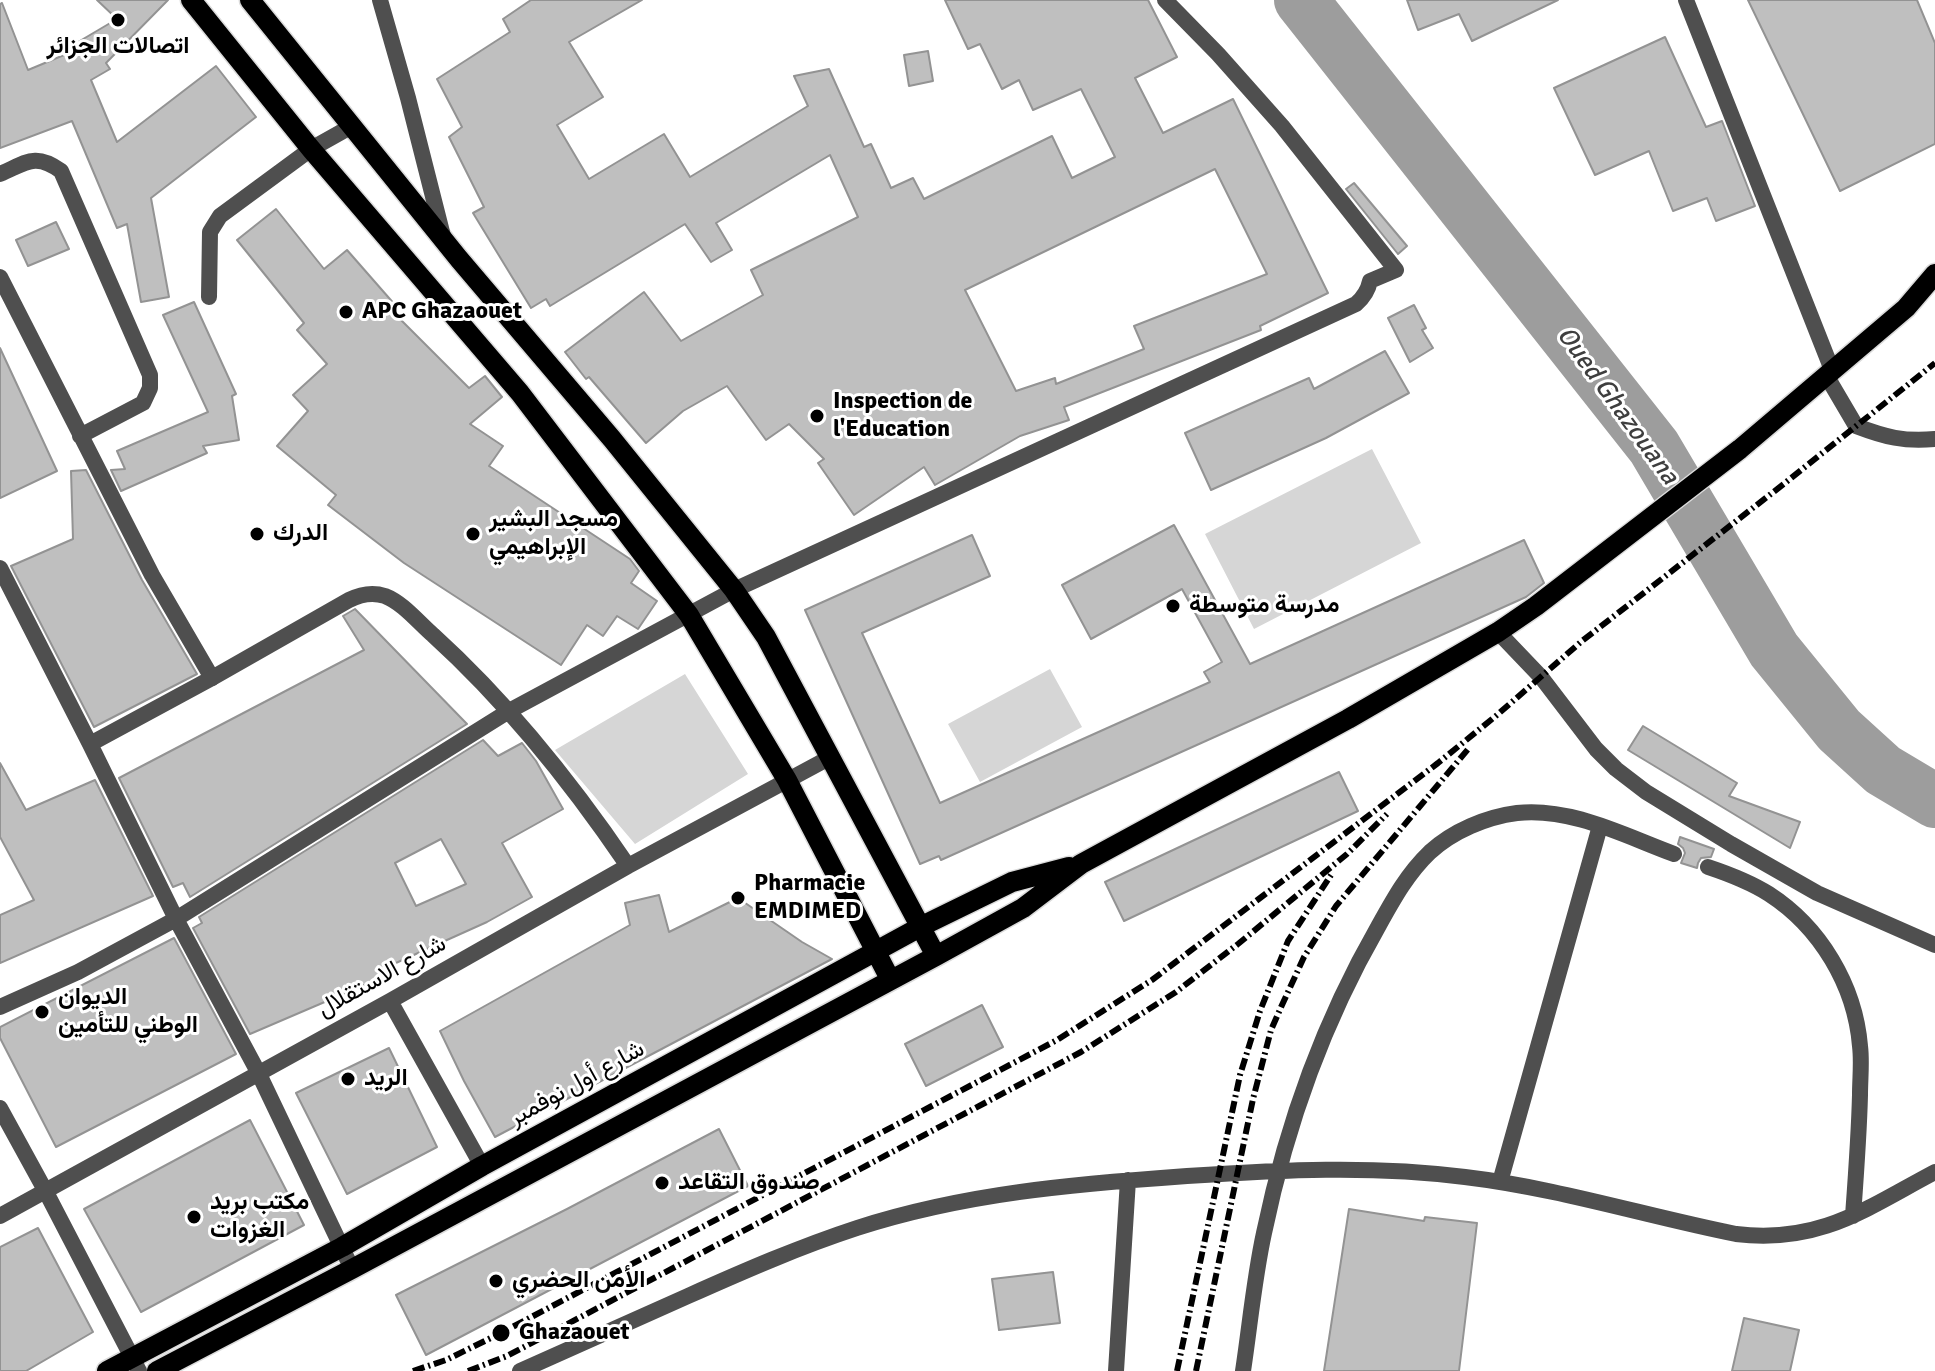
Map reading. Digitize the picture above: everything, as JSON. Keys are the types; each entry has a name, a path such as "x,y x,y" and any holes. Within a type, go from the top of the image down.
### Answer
{"main road":[{"path":"191,0 311,149 520,393 689,615 787,780 890,979"},
{"path":"250,0 459,259 622,451 734,590 766,637 936,956"},
{"path":"157,1371 936,956 1023,908 1081,864 1348,719 1498,632 1740,449 1906,308 1935,274"},
{"name":"شارع أول نوفمبر","path":"107,1371 136,1365 482,1166 922,926 1012,882 1081,864"}],"street":[{"path":"380,0 443,237"},
{"path":"0,1007 78,972 176,919 509,711 734,590 1356,304 1363,298 1370,281 1396,270 1282,126 1165,0"},
{"path":"1686,0 1829,372 1856,426 1894,439 1935,439"},
{"path":"209,297 210,232 220,216 311,149 352,126"},
{"path":"0,174 35,159 49,162 61,171 150,375 150,388 143,403 80,436"},
{"path":"0,277 152,575 212,678"},
{"path":"0,568 176,919 258,1072 352,1269"},
{"path":"90,744 349,600 359,595 380,595 398,604 459,659 509,711 552,760 628,866"},
{"path":"1498,632 1541,677 1596,749 1646,792 1817,893 1935,945"},
{"name":"شارع الاستقلال","path":"0,1216 628,866 829,758"},
{"path":"1243,1371 1264,1233 1296,1111 1342,996 1370,941 1415,868 1432,850 1473,825 1496,817 1539,812 1561,814 1600,826 1674,854"},
{"path":"1500,1182 1600,826"},
{"path":"1708,867 1750,883 1790,910 1824,947 1848,994 1860,1046 1859,1145 1853,1216"},
{"path":"390,1001 482,1166"},
{"path":"0,1108 136,1365"},
{"path":"520,1371 790,1251 860,1227 1004,1193 1077,1184 1279,1170 1391,1170 1536,1188 1714,1230 1759,1237 1805,1233 1830,1226 1935,1172"},
{"path":"1116,1371 1128,1180"}],"shaded area":[{"path":"1372,449 1421,543 1254,629 1205,534"},
{"path":"1050,669 1082,727 980,782 948,724"},
{"path":"685,674 748,774 635,844 555,750"}],"building":[{"path":"97,0 168,0 106,63 110,69 91,80 117,142 216,66 256,117 151,198 169,297 141,302 127,224 117,228 72,121 0,148 0,4 28,70 76,50 73,45 117,19"},
{"path":"531,0 642,0 569,42 603,97 557,125 589,179 664,134 690,177 808,106 794,76 829,69 864,147 871,144 891,188 913,178 924,199 1052,136 1072,178 1115,157 1081,89 1033,110 1019,80 1002,89 980,44 968,49 945,0 1148,0 1177,57 1135,78 1163,133 1233,99 1328,293 1260,326 1261,330 1064,407 1069,420 1020,436 935,485 924,467 854,515 818,463 824,459 789,424 766,440 727,386 683,411 646,443 565,352 644,292 681,341 763,295 751,270 858,217 830,155 716,223 732,250 711,262 685,224 550,306 546,299 531,308 473,213 484,207 449,137 462,127 437,79 510,32 503,19","holes":["1215,169 1267,274 1134,326 1144,349 1056,384 1055,378 1016,391 965,290"]},
{"path":"1407,0 1558,0 1472,41 1459,14 1418,30"},
{"path":"1748,0 1917,0 1935,43 1935,144 1840,191"},
{"path":"1665,37 1706,127 1722,121 1755,206 1716,221 1707,198 1673,211 1649,151 1595,175 1554,88"},
{"path":"928,51 933,81 909,86 904,55"},
{"path":"1354,183 1407,246 1398,254 1346,189"},
{"path":"276,209 324,269 347,250 396,306 391,310 469,388 485,376 502,397 470,424 503,446 489,466 630,559 639,571 631,583 657,601 638,629 617,616 603,636 587,625 561,665 404,563 328,505 336,495 277,446 308,411 293,395 327,364 297,330 304,323 237,240"},
{"path":"56,222 69,249 28,266 16,240"},
{"path":"194,302 236,394 232,396 239,440 203,446 207,453 121,491 111,470 125,469 117,451 208,412 163,315"},
{"path":"1414,305 1426,328 1422,330 1433,348 1410,362 1388,318"},
{"path":"0,348 57,471 0,498"},
{"path":"1385,351 1409,393 1326,438 1211,490 1185,433 1309,378 1314,389"},
{"path":"86,470 142,580 197,674 94,727 11,566 73,539 71,471"},
{"path":"1174,525 1250,664 1524,540 1544,583 1526,597 941,860 939,856 920,864 805,610 972,535 990,576 862,633 940,803 1210,682 1204,672 1222,662 1182,589 1091,639 1062,585"},
{"path":"355,609 467,724 190,897 183,883 173,887 119,778 364,650 343,616"},
{"path":"1643,726 1737,783 1729,796 1800,822 1790,848 1628,750"},
{"path":"483,740 498,756 522,743 563,809 502,843 532,897 487,922 387,967 390,974 250,1034 193,928 202,923 199,917","holes":["441,839 466,884 416,906 395,863"]},
{"path":"0,763 26,810 95,780 153,896 0,963 0,915 34,900 0,837"},
{"path":"1339,772 1358,811 1124,921 1105,882"},
{"path":"1680,837 1714,849 1711,857 1701,858 1697,868 1681,863 1685,853 1678,844"},
{"path":"659,895 669,932 738,898 832,959 495,1137 440,1031 630,925 625,903"},
{"path":"174,938 236,1054 56,1147 0,1038 0,1027"},
{"path":"982,1005 1003,1047 926,1086 905,1044"},
{"path":"389,1048 437,1147 347,1194 296,1093"},
{"name":"مكتب بريد الغزوات","path":"250,1120 304,1225 141,1312 84,1209"},
{"path":"719,1129 748,1186 426,1355 396,1295"},
{"path":"1349,1209 1424,1221 1425,1217 1477,1223 1459,1371 1324,1371"},
{"path":"38,1228 93,1332 26,1371 0,1371 0,1247"},
{"path":"1053,1272 1060,1323 999,1330 992,1279"},
{"path":"1744,1318 1799,1330 1790,1371 1732,1371"}],"waterway":[{"name":"Oued Ghazouana","path":"1301,0 1654,447 1774,650 1839,730 1883,770 1935,801"}],"railway":[{"path":"413,1371 446,1360 501,1333 1057,1040 1152,980 1438,763 1582,641 1935,363"},
{"path":"1196,1371 1253,1099 1271,1030 1304,957 1336,906 1469,748"},
{"path":"468,1371 507,1356 1081,1052 1176,992 1238,944 1347,854 1387,814"},
{"path":"1177,1371 1240,1075 1260,1011 1288,941 1331,875"}],"place":[{"name":"اتصالات الجزائر","path":"118,20"},
{"name":"APC Ghazaouet","path":"346,312"},
{"name":"Inspection de l'Education","path":"817,416"},
{"name":"الدرك","path":"257,534"},
{"name":"مسجد البشير الإبراهيمي","path":"473,534"},
{"name":"مدرسة متوسطة","path":"1173,606"},
{"name":"Pharmacie EMDIMED","path":"738,898"},
{"name":"الديوان الوطني للتأمين","path":"42,1012"},
{"name":"الريد","path":"348,1079"},
{"name":"صندوق التقاعد","path":"662,1183"},
{"name":"مكتب بريد الغزوات","path":"194,1217"},
{"name":"الأمن الحضري","path":"496,1281"},
{"name":"Ghazaouet","path":"501,1333"}]}
